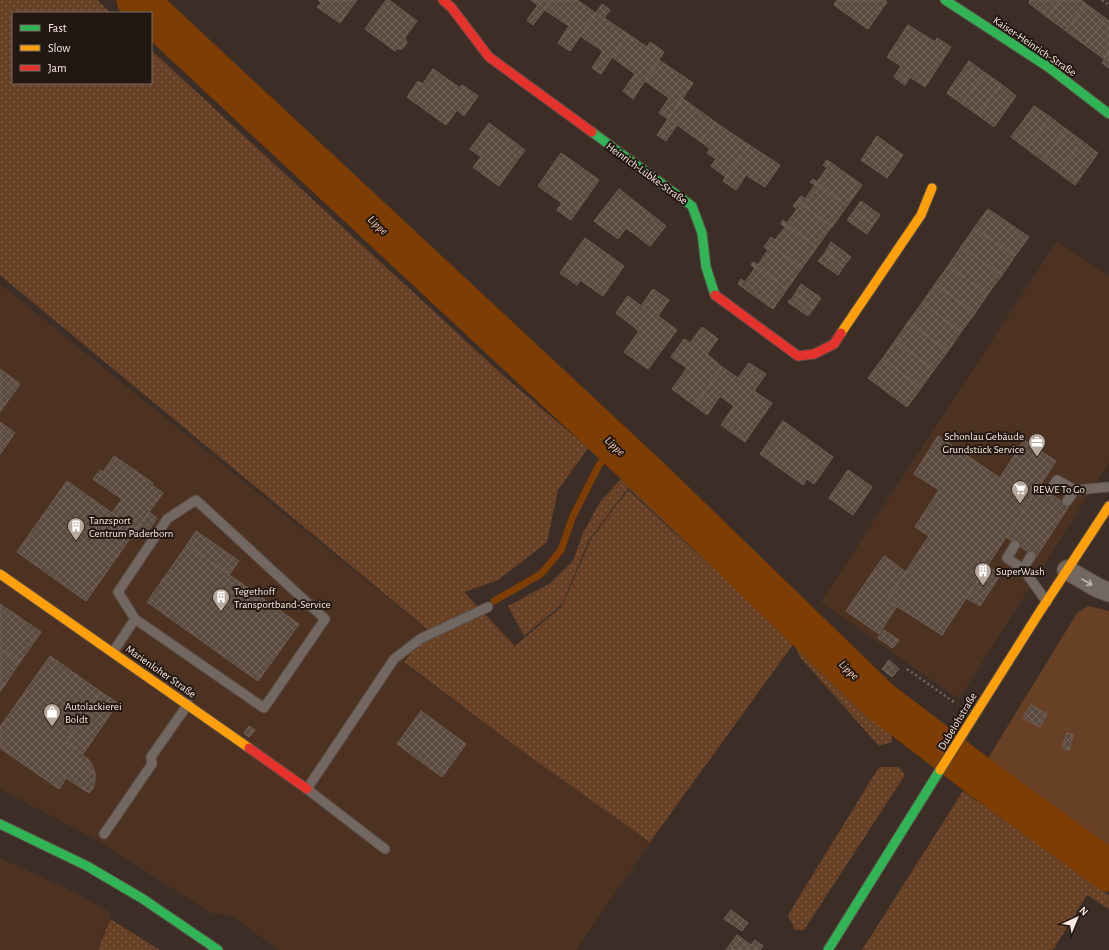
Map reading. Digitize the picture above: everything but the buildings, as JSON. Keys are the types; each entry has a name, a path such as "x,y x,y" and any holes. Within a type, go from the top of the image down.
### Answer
{"street":[{"name":"Kaiser-Heinrich-Straße","path":"945,0 1049,68 1109,114"},
{"name":"Heinrich-Lübke-Straße","path":"452,2 489,57 692,206 702,233 706,267 715,296 798,356 814,354 834,344 921,214 932,188"},
{"name":"Dubelohstraße","path":"828,950 974,716 1109,506"},
{"path":"1067,570 1098,588 1109,592"},
{"name":"Marienloher Straße","path":"0,574 114,652 307,789"},
{"path":"0,824 87,866 143,899 218,950"}],"lane":[{"path":"1050,492 1057,480 1075,490 1109,487"},
{"path":"1067,501 1075,490"},
{"path":"196,500 325,619 264,708 135,619 118,592 167,519 196,500"},
{"path":"1015,545 1007,558 1023,569 1047,603"},
{"path":"1023,569 1031,556"},
{"path":"385,849 307,789 394,659 420,639 488,607"},
{"path":"114,652 135,619"},
{"path":"104,834 152,764 151,757 188,704"}],"path":[{"path":"1102,0 1109,5"},
{"path":"907,669 974,716"}],"shaded area":[{"path":"0,0 97,0 110,12 12,12 12,84 152,84 152,51 507,379 588,448 558,490 547,542 498,580 464,592 515,646 562,606 591,539 628,490 760,611 628,488 589,540 562,604 524,636 508,606 549,584 573,561 583,533 600,502 620,480 627,477 891,728 892,742 879,746 800,657 794,643 650,842 514,745 404,662 427,629 0,275"},
{"path":"1057,241 1109,276 1109,462 959,699 821,602"},
{"path":"0,284 426,629 403,663 514,745 650,842 576,950 279,950 232,916 211,913 97,840 0,789"},
{"path":"1088,606 1109,611 1109,851 1054,806 987,760 1077,613"},
{"path":"879,767 899,767 905,775 804,930 795,930 788,915"},
{"path":"963,791 1109,895 1109,909 1087,895 1053,950 862,950"},
{"path":"0,858 76,893 111,913 97,950 0,950"},
{"path":"110,919 160,950 98,950"}],"waterway":[{"name":"Lippe","path":"137,0 150,12"},
{"name":"Lippe","path":"152,14 651,479 879,700 985,781 1109,871"},
{"path":"494,601 541,574 561,550 573,516 599,465 615,446"}],"traffic: fast":[{"path":"945,0 1048,67 1109,114"},
{"path":"592,132 692,206 702,233 706,267 715,295"},
{"path":"828,950 940,770"},
{"path":"0,824 87,866 143,899 218,950"}],"traffic: slow":[{"path":"841,333 921,215 932,188"},
{"path":"940,770 1037,616 1109,506"},
{"path":"0,574 249,748"}],"traffic: jam":[{"path":"443,0 451,7 489,57 592,132"},
{"path":"715,295 798,356 814,354 834,344 841,333"},
{"path":"249,748 307,789"}],"place":[{"name":"Schonlau Gebäude Grundstück Service","path":"1037,457"},
{"name":"REWE To Go","path":"1020,504"},
{"name":"Tanzsport Centrum Paderborn","path":"76,541"},
{"name":"SuperWash","path":"983,586"},
{"name":"Tegethoff Transportband-Service","path":"221,612"},
{"name":"Autolackierei Boldt","path":"52,727"}]}
